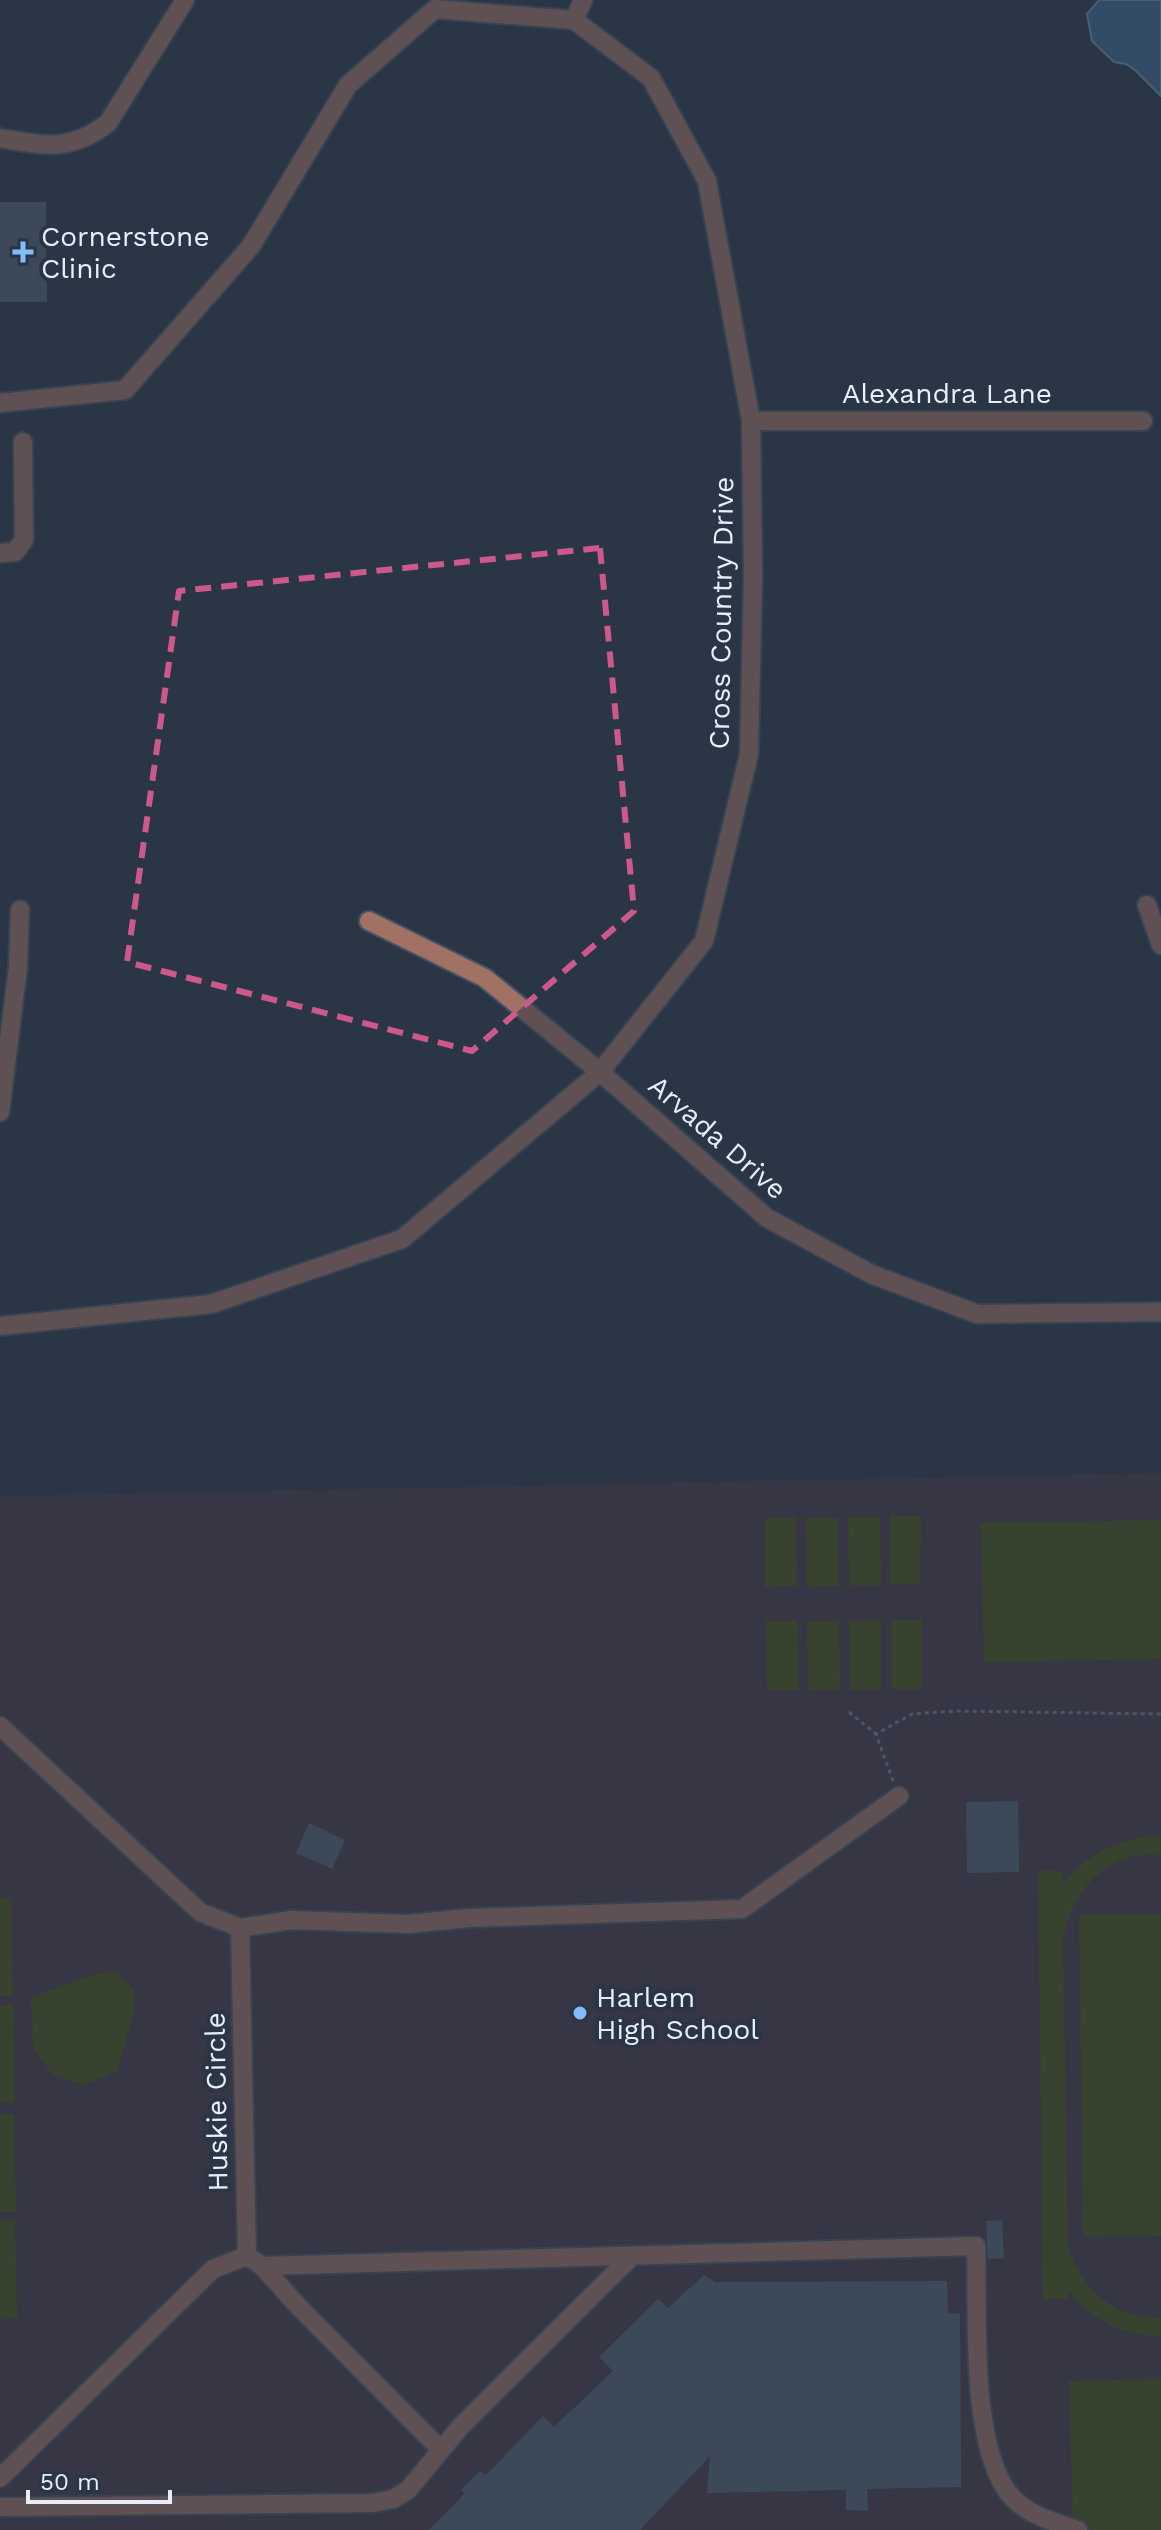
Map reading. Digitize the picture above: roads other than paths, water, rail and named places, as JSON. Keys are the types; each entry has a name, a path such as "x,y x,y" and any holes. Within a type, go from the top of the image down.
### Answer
{"street":[{"path":"0,138 51,146 71,144 90,137 108,123 185,0"},
{"path":"0,403 125,390 251,246 348,85 435,9 574,20 583,0"},
{"name":"Cross Country Drive","path":"0,1326 211,1304 402,1239 600,1072 704,941 749,754 753,577 751,421 707,181 651,78 574,20"},
{"name":"Alexandra Lane","path":"751,421 1143,421"},
{"path":"0,553 15,552 24,540 23,442"},
{"path":"1147,905 1161,945"},
{"path":"0,1112 18,967 20,910"},
{"name":"Arvada Drive","path":"369,921 485,978 600,1072 767,1218 871,1274 977,1314 1161,1312"},
{"path":"0,1726 200,1912 240,1928 291,1920 408,1924 469,1918 742,1909 899,1796"},
{"name":"Huskie Circle","path":"240,1928 254,2261"},
{"path":"0,2478 213,2269 254,2261 631,2257 976,2246 980,2405 990,2450 1005,2489 1030,2513 1078,2530"},
{"path":"0,2507 373,2503 393,2499 408,2490 440,2449 631,2257"},
{"path":"254,2261 440,2449"}],"water":[{"path":"1099,0 1161,0 1161,96 1136,71 1126,64 1114,62 1092,41 1087,14"}],"place":[{"name":"Cornerstone Clinic","path":"23,252"},
{"name":"Harlem High School","path":"580,2013"}]}
